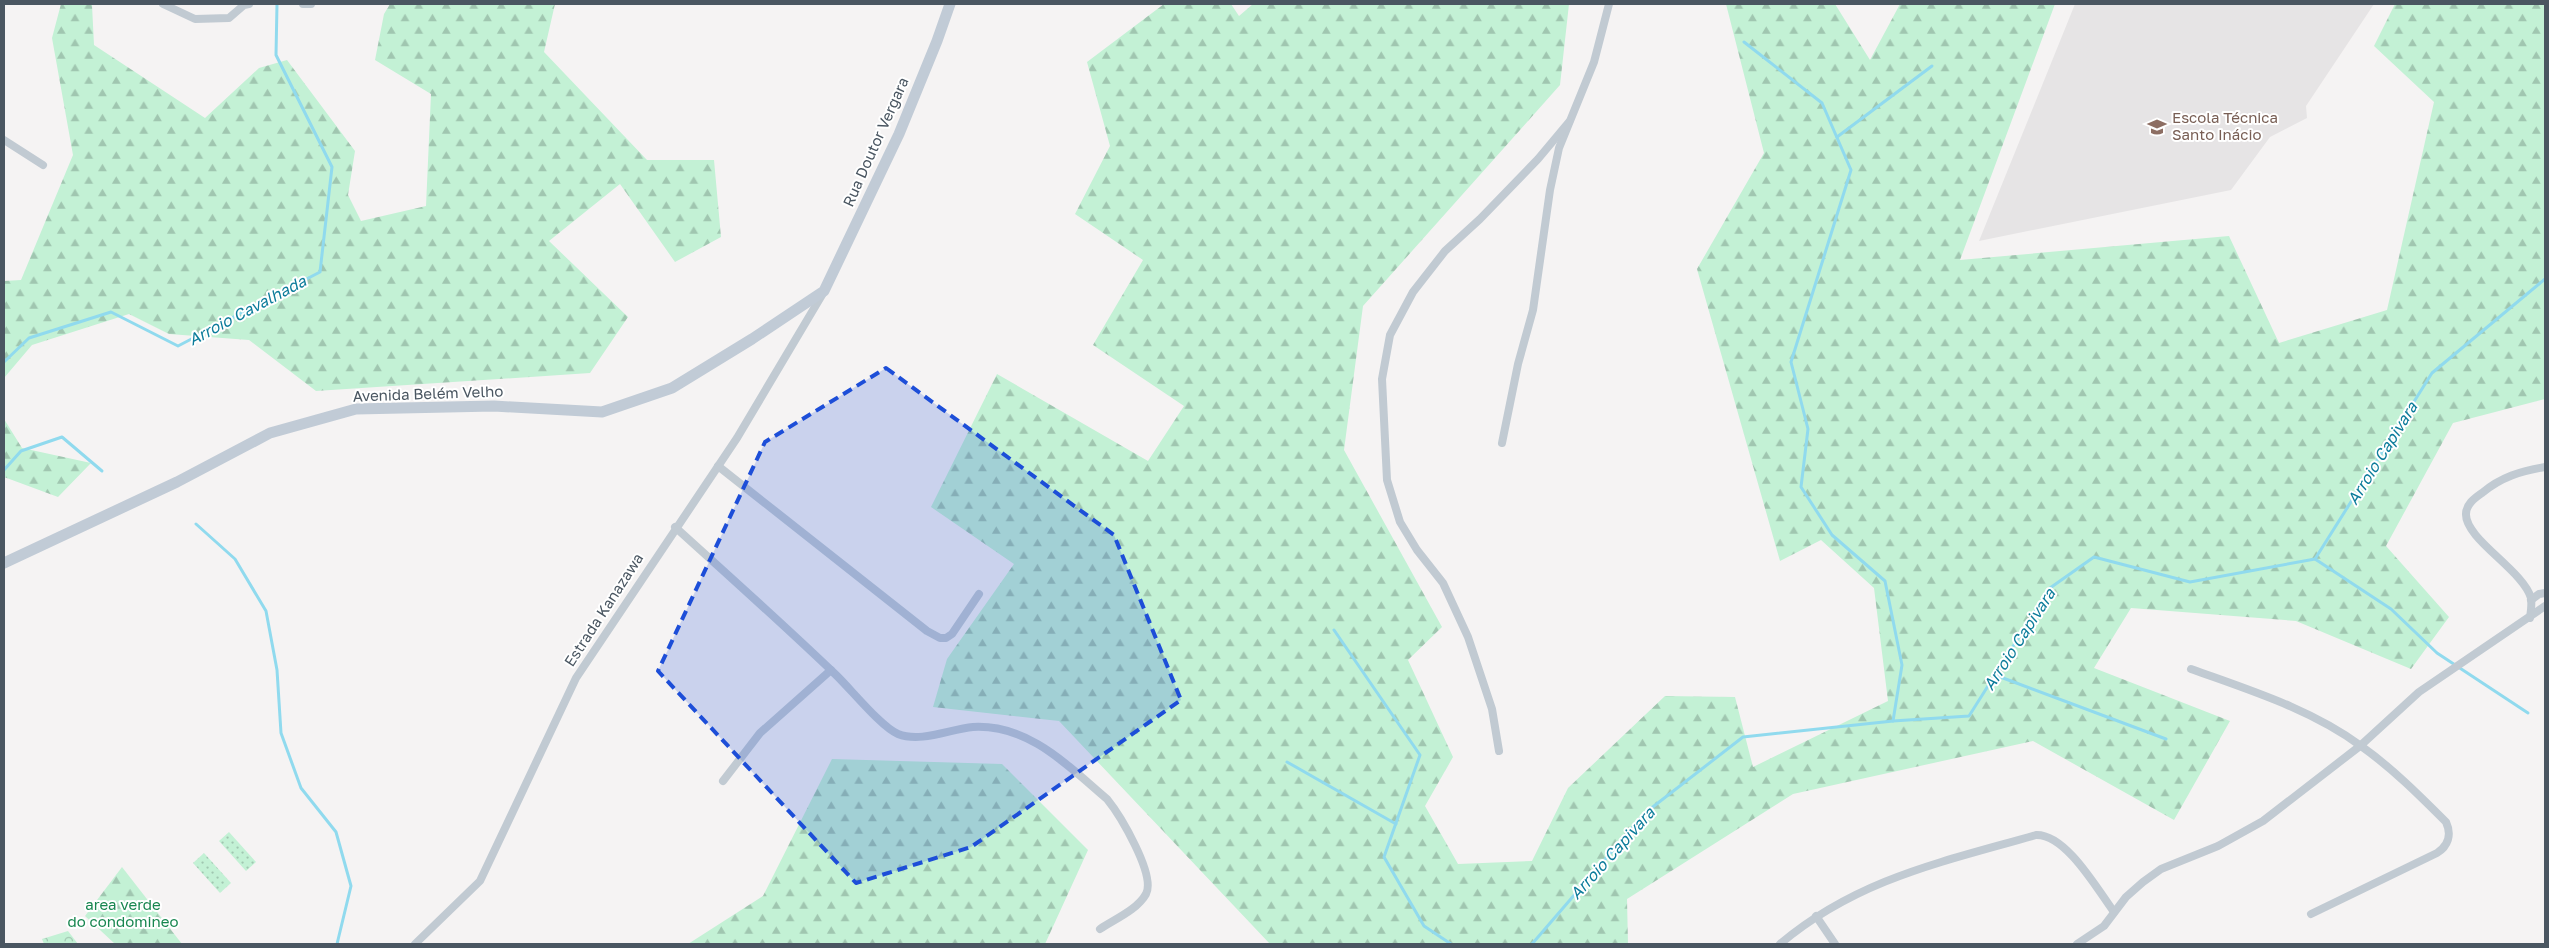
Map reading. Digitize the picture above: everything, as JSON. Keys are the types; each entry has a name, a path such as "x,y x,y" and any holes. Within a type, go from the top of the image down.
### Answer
{"main road":[{"name":"Rua Doutor Vergara","path":"824,291 899,134 950,4"},
{"name":"Avenida Belém Velho","path":"4,563 177,482 270,433 356,409 494,406 602,412 672,388 752,339 824,291"}],"street":[{"path":"163,4 195,19 229,18 244,5 249,4"},
{"path":"303,4 312,4"},
{"path":"1502,443 1518,364 1538,286 1550,190 1559,148 1594,62 1610,4"},
{"path":"1499,751 1492,709 1468,637 1443,583 1417,550 1400,522 1388,480 1382,379 1390,335 1412,292 1445,251 1480,219 1538,160 1569,122"},
{"path":"4,140 43,165"},
{"name":"Estrada Kanazawa","path":"416,944 480,881 576,678 675,527 718,466 778,372 824,291"},
{"path":"718,466 927,631 940,638 946,638 952,634 979,594"},
{"path":"2530,618 2531,600 2521,581 2470,528 2466,514 2470,502 2492,485 2511,475 2545,468"},
{"path":"675,527 831,670 887,726 899,734 919,736 974,727 1018,735 1050,750 1106,799 1119,817 1149,881 1147,892 1138,905 1100,929"},
{"path":"2531,600 2539,594 2545,593"},
{"path":"2077,944 2104,926 2137,887 2161,869 2242,835 2263,821 2360,746 2419,692 2545,606"},
{"path":"2192,669 2277,700 2320,722 2360,746 2415,791 2446,822 2449,829 2448,842 2437,853 2311,914"},
{"path":"723,781 760,733 831,670"},
{"path":"1780,944 1816,916 1889,878 2036,835 2046,835 2062,846 2084,871 2114,912"},
{"path":"1816,916 1835,944"}],"highlighted area":[{"path":"886,368 1114,535 1181,700 971,847 856,883 658,671 765,442"}],"shaded area":[{"name":"Escola Técnica Santo Inácio","path":"2075,4 2374,4 2306,106 2307,118 2270,137 2231,190 1979,241"}],"green space":[{"path":"61,4 92,5 94,45 205,118 259,68 287,60 355,151 348,195 361,221 426,206 431,94 375,60 384,14 390,4 555,4 544,52 647,160 714,160 721,237 675,262 620,184 549,241 628,317 590,373 316,391 249,340 169,334 129,314 32,345 4,378 4,281 21,280 73,155 52,38"},
{"path":"1164,4 1231,4 1239,16 1253,4 1569,4 1560,85 1363,306 1344,450 1442,627 1408,660 1453,757 1425,806 1458,864 1532,861 1568,788 1665,696 1735,697 1753,767 1888,701 1874,588 1821,540 1780,561 1697,269 1764,153 1726,4 1835,4 1870,60 1900,4 2055,4 1960,260 2229,236 2279,343 2387,310 2434,102 2374,46 2395,4 2545,4 2545,399 2453,423 2386,546 2449,617 2411,669 2296,621 2131,608 2094,668 2230,721 2174,820 2033,741 1793,794 1627,899 1628,944 1270,944 1059,721 933,707 947,659 1014,564 931,507 997,374 1148,461 1184,406 1093,345 1143,260 1075,214 1110,146 1087,62"},
{"path":"4,419 22,448 91,463 58,497 4,477"},
{"path":"832,759 1002,764 1088,850 1045,944 688,944 763,896"},
{"path":"229,832 256,862 246,871 219,841"},
{"path":"204,853 231,883 220,893 193,863"},
{"name":"area verde do condomineo","path":"122,867 182,944 115,944 85,916"},
{"path":"68,931 78,944 44,944 42,939"}],"waterway":[{"name":"Arroio Cavalhada","path":"4,362 29,338 111,312 178,346 320,272 332,167 276,55 277,4"},
{"path":"1744,42 1822,103 1851,170 1791,362 1808,429 1801,487 1832,535 1885,581 1902,665 1893,721"},
{"path":"1837,137 1932,66"},
{"name":"Arroio Capivara","path":"1532,944 1645,813 1743,737 1893,721 1969,716 2050,588 2094,557 2190,582 2315,559 2432,373 2545,279"},
{"path":"4,470 21,451 62,437 102,471"},
{"path":"196,524 235,559 266,611 277,670 281,733 301,788 336,832 351,886 337,944"},
{"path":"2315,559 2391,609 2437,653 2528,713"},
{"path":"1334,630 1420,755 1384,857 1424,926 1451,944"},
{"path":"1995,675 2166,739"},
{"path":"1287,762 1396,824"}],"place":[{"name":"Escola Técnica Santo Inácio","path":"2157,127"}]}
